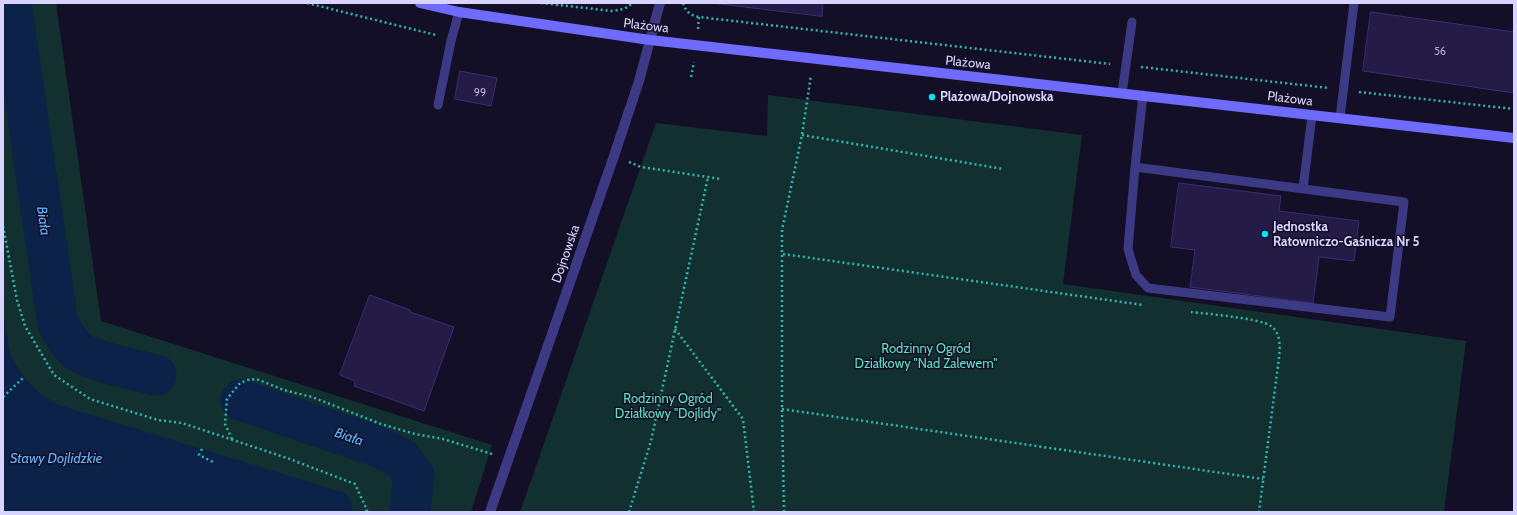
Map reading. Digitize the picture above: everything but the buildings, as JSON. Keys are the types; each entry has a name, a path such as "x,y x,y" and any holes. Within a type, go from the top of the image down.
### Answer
{"street":[{"name":"Plażowa","path":"420,3 459,12 650,40 1514,138"},
{"name":"Dojnowska","path":"490,512 614,156 639,81 660,3"}],"lane":[{"path":"1340,118 1354,3"},
{"path":"438,105 451,41 459,12"},
{"path":"1122,93 1132,22"},
{"path":"1135,167 1404,202 1390,317 1148,288 1136,274 1128,249 1135,167 1142,95"},
{"path":"1303,189 1312,115"}],"path":[{"path":"307,3 422,31 447,38 451,41"},
{"path":"541,3 612,11 624,9 633,3"},
{"path":"683,3 685,10 691,15 699,17 1514,109"},
{"path":"784,512 782,409 782,230 802,135 814,58"},
{"path":"802,135 1004,169"},
{"path":"642,167 721,179"},
{"path":"629,512 651,440 708,177"},
{"path":"3,226 16,300 25,326 54,375 90,399 158,420 182,423 287,458 355,484 367,510 366,512"},
{"path":"783,254 1151,306"},
{"path":"1190,311 1260,321 1272,327 1280,341 1259,512"},
{"path":"675,329 743,419 754,512"},
{"path":"3,397 24,377"},
{"path":"232,440 225,424 227,399 240,383 256,379 284,390 312,397 381,424 415,434 443,439 468,448 508,459"},
{"path":"782,409 1264,479"},
{"path":"202,449 199,455 213,462"}],"green space":[{"path":"3,3 56,3 101,321 492,445 471,512 3,512"},
{"name":"Rodzinny Ogród Działkowy \"Nad Zalewem\"","path":"768,95 1082,135 1063,284 1466,341 1444,512 520,512 656,123 767,136"}],"water":[{"name":"Stawy Dojlidzkie","path":"3,312 11,357 24,377 43,396 62,406 345,493 351,501 351,512 3,512"}],"waterway":[{"name":"Biała","path":"11,3 58,324 72,345 85,355 104,362 156,375"},
{"name":"Biała","path":"241,400 376,446 402,459 414,476 410,512"}],"place":[{"name":"Plażowa/Dojnowska","path":"932,97"},
{"name":"Jednostka Ratowniczo-Gaśnicza Nr 5","path":"1265,234"}],"park label":[{"name":"Rodzinny Ogród Działkowy \"Dojlidy\"","path":"668,406"}]}
